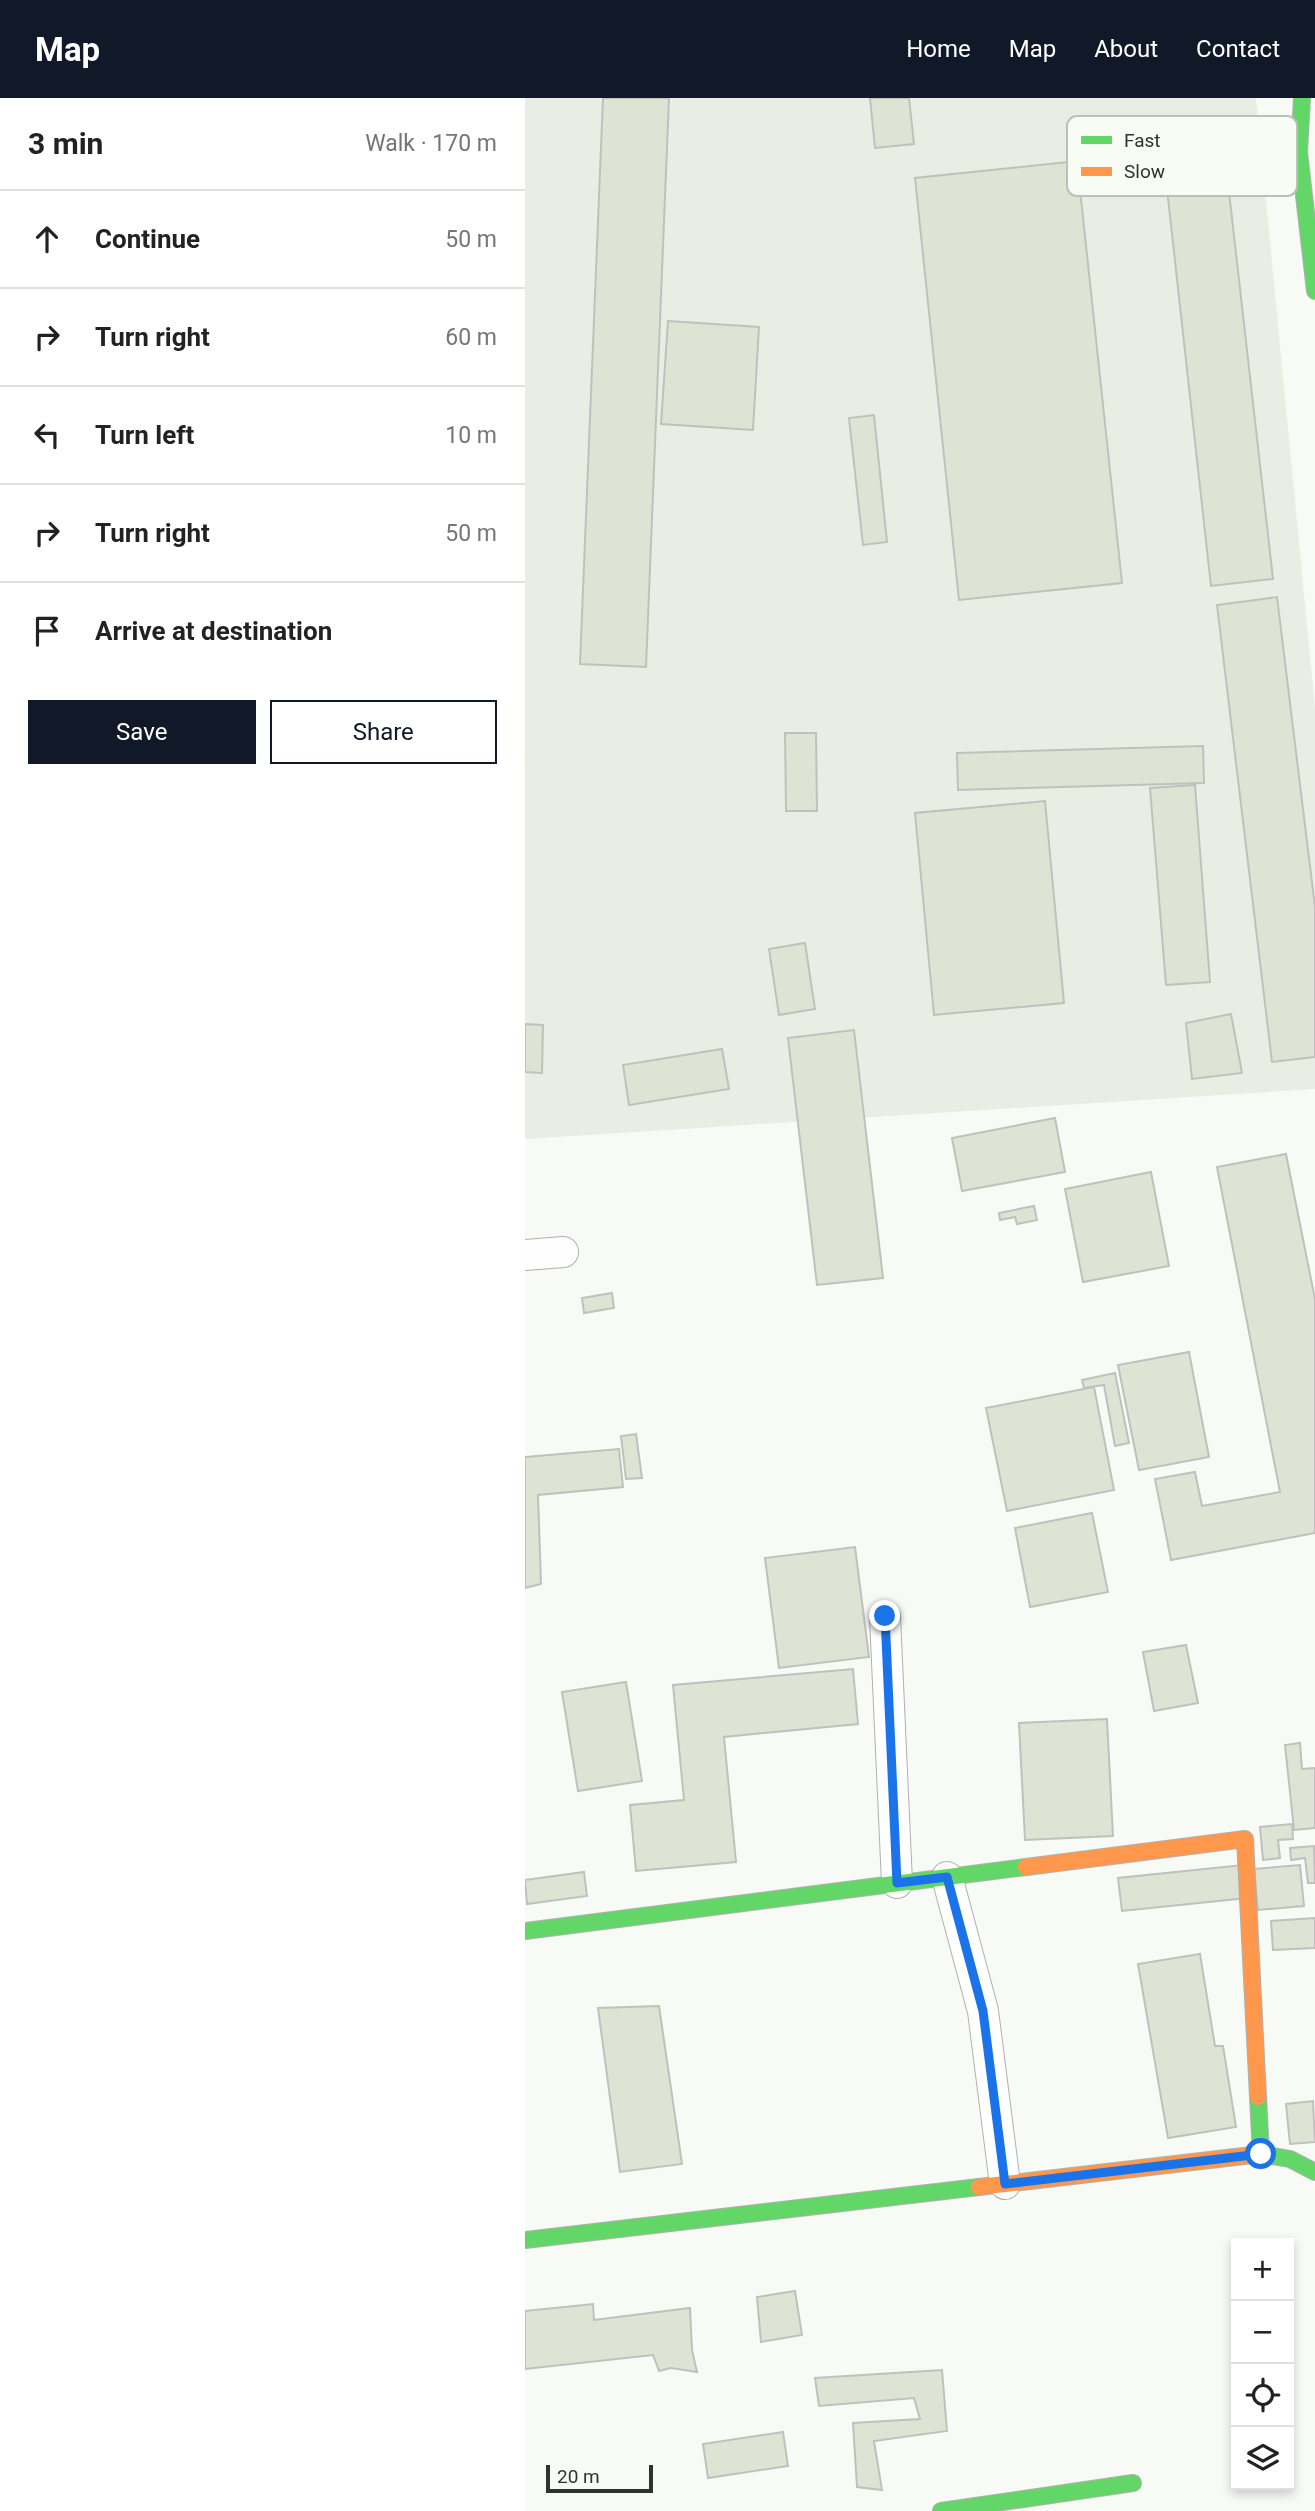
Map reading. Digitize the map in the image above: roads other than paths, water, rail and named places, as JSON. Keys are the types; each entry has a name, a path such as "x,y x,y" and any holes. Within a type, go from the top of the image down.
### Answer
{"street":[{"path":"1302,98 1299,152 1315,291"},
{"path":"525,1255 563,1252"},
{"path":"885,1616 897,1883"},
{"path":"525,1931 1245,1839 1261,2154"},
{"path":"947,1877 983,2011 1005,2184"},
{"path":"525,2240 1261,2154 1290,2159 1315,2172"},
{"path":"941,2511 1133,2483"}]}
